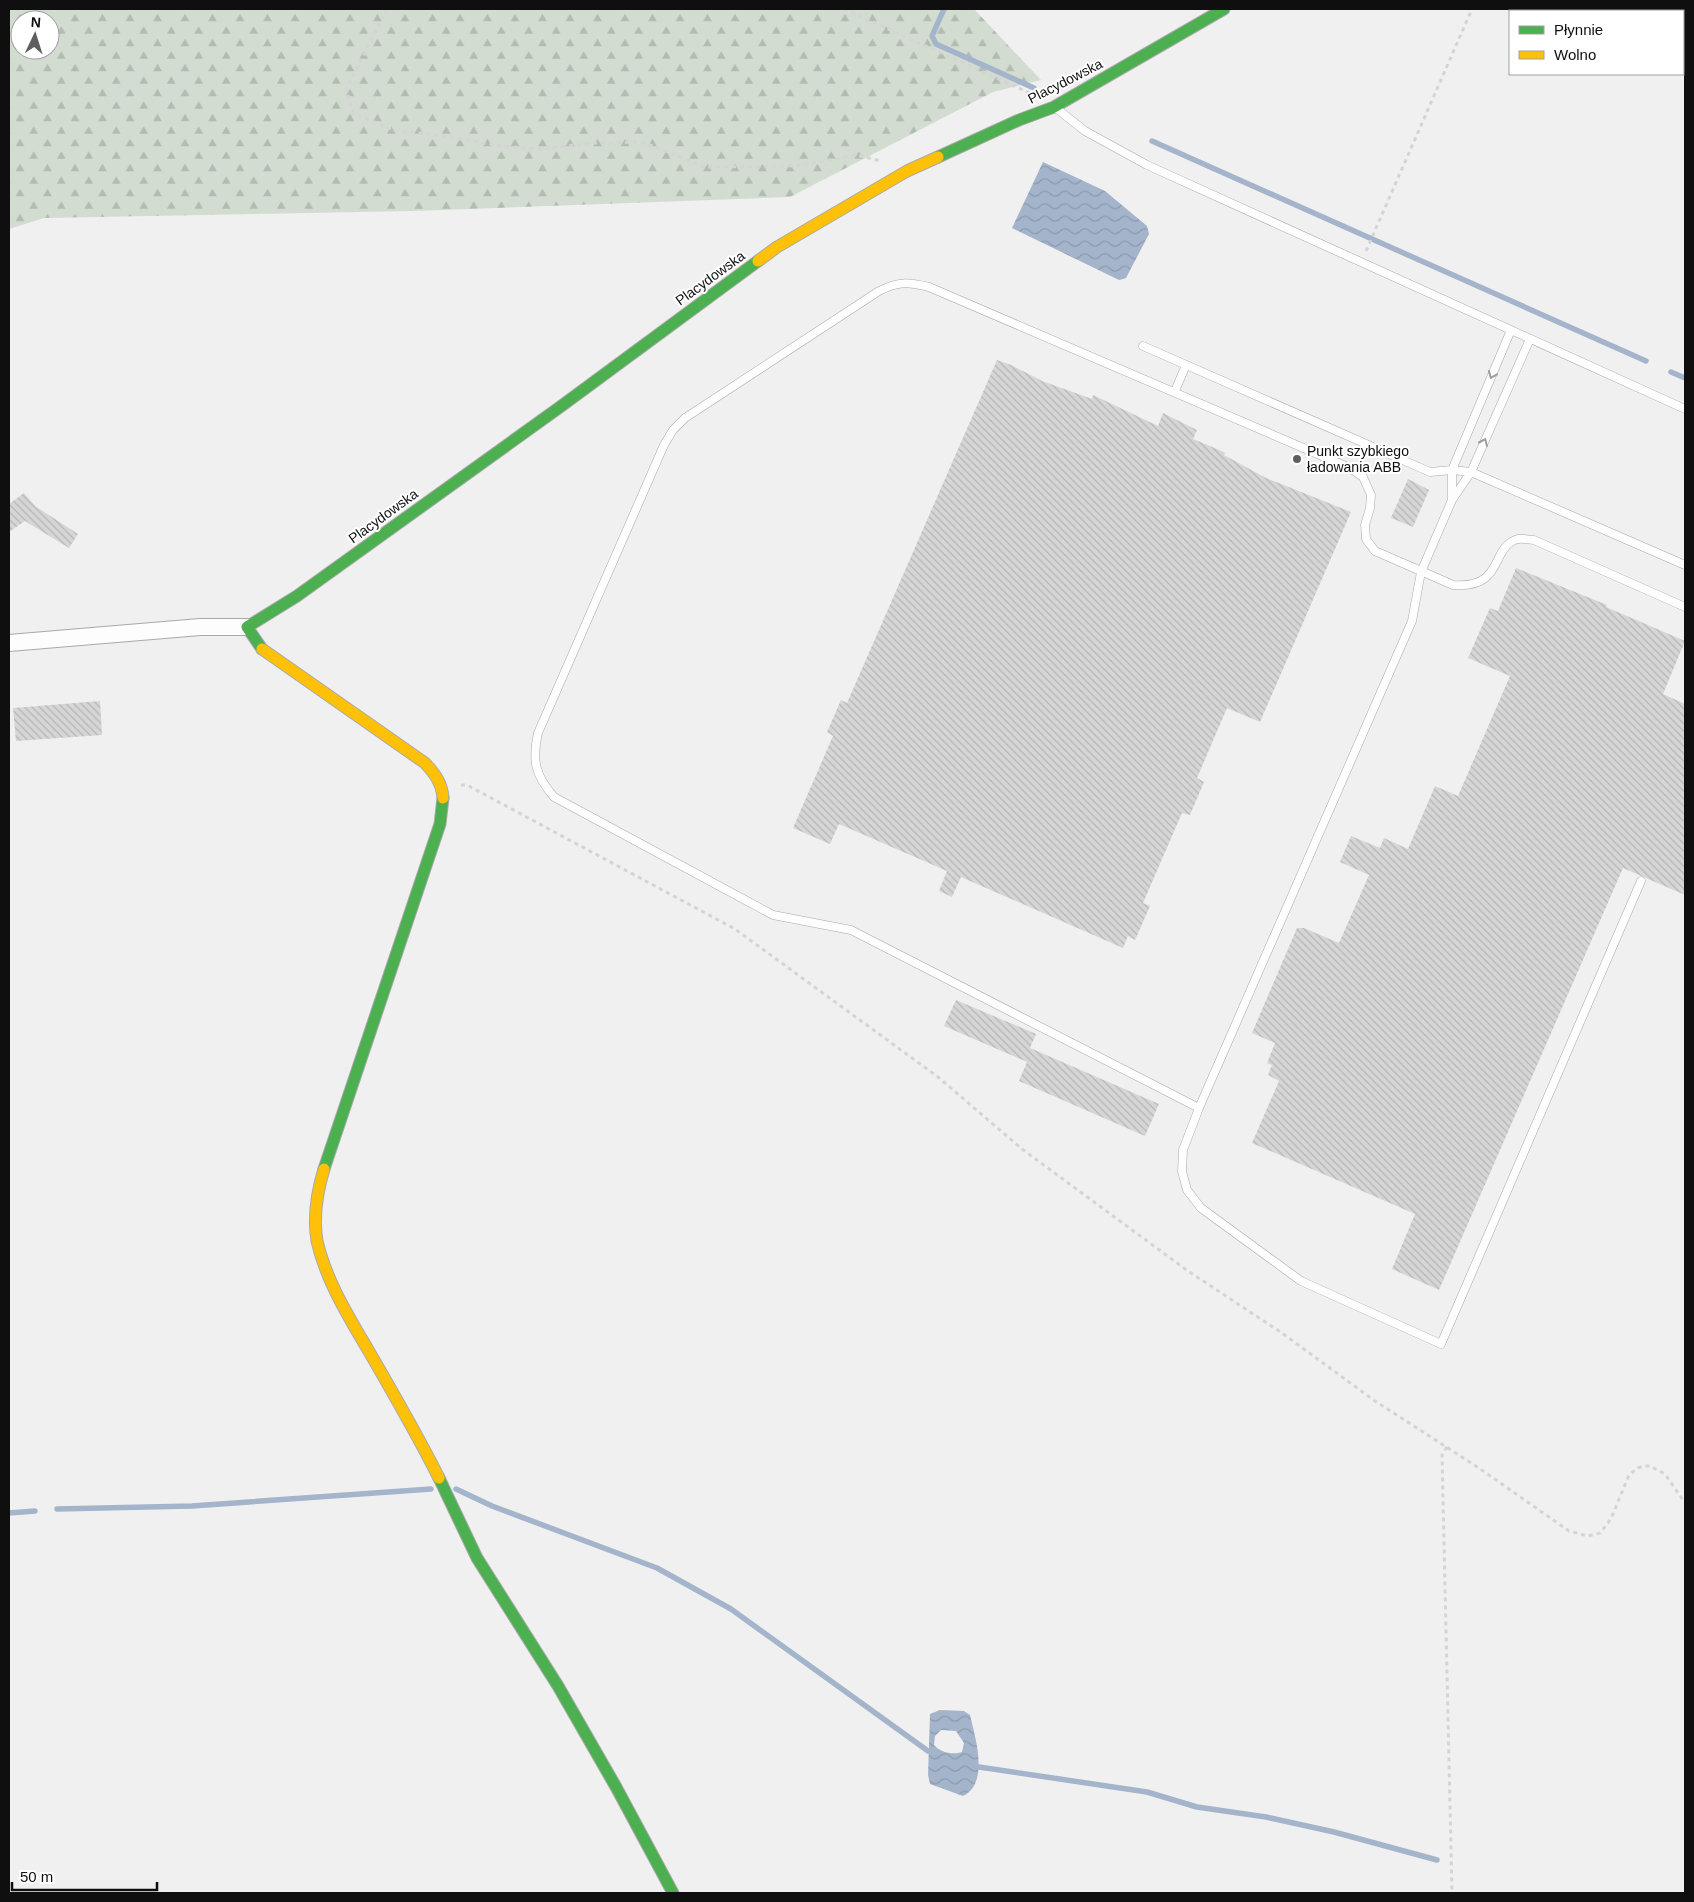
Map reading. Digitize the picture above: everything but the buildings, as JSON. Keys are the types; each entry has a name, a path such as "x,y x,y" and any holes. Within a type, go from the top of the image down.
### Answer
{"street":[{"name":"Placydowska","path":"247,627 298,596 777,248 907,171 1019,120 1054,107 1224,9"},
{"path":"9,643 200,627 247,627 262,649 425,763 436,773 442,786 444,808 440,824 321,1179 315,1213 317,1240 324,1267 338,1298 422,1444 477,1558 558,1686 616,1787 673,1893"}],"lane":[{"path":"1054,107 1085,131 1147,165 1685,410"},
{"path":"1199,1108 851,930 773,915 554,797 542,782 536,766 534,750 538,733 672,430 685,418 878,291 895,283 912,283 929,287 1175,391 1350,468 1363,477 1371,495 1370,508 1365,525 1366,539 1375,551 1452,585 1466,586 1480,582 1492,571 1509,544 1519,539 1534,540 1685,607"},
{"path":"1452,500 1452,470 1511,330"},
{"path":"1530,339 1471,472 1452,500 1421,572 1412,621 1199,1108 1183,1150 1182,1171 1187,1190 1202,1208 1301,1281 1441,1344 1641,881"},
{"path":"1144,346 1430,472 1452,470 1471,472 1685,565"},
{"path":"1175,391 1186,365"}],"path":[{"path":"386,9 346,90 353,113 396,131 431,134 501,146 539,149 635,142 648,144 704,167 798,166 856,155 878,161 886,161"},
{"path":"844,9 1018,87 1054,107"},
{"path":"1368,246 1472,9"},
{"path":"442,786 467,785 735,928 938,1077 1022,1149 1180,1265 1569,1531 1581,1535 1594,1534 1604,1529 1613,1514 1630,1475 1638,1468 1644,1466 1650,1466 1665,1474 1685,1503"},
{"path":"1447,1447 1442,1455 1452,1893"}],"green space":[{"path":"9,9 974,9 1041,80 993,92 790,197 413,211 44,218 9,229"}],"water":[{"path":"1043,162 1105,191 1147,226 1149,234 1126,278 1119,280 1012,228"},
{"path":"940,1710 964,1711 970,1715 977,1747 978,1770 976,1781 971,1790 963,1796 930,1784 928,1775 930,1714","holes":["941,1730 956,1731 964,1743 962,1752 947,1753 934,1745 935,1736"]}],"waterway":[{"path":"944,9 932,36 936,44 1034,88"},
{"path":"1152,141 1646,361"},
{"path":"1671,372 1685,378"},
{"path":"57,1509 192,1506 431,1489"},
{"path":"456,1489 492,1506 657,1568 731,1609 928,1751"},
{"path":"9,1513 35,1511"},
{"path":"979,1767 1147,1792 1197,1807 1266,1817 1334,1832 1437,1860"}],"traffic: fast":[{"path":"938,157 1019,120 1054,107 1224,9"},
{"path":"262,649 247,627 297,596 560,407 758,261"},
{"path":"324,1169 440,824 443,798"},
{"path":"439,1478 477,1558 558,1686 616,1787 673,1893"}],"traffic: slow":[{"path":"758,261 777,247 907,171 938,157"},
{"path":"262,649 425,763 437,779 443,798"},
{"path":"324,1169 319,1187 315,1223 317,1241 326,1269 345,1309 439,1478"}],"place":[{"name":"Punkt szybkiego ładowania ABB","path":"1297,459"}]}
